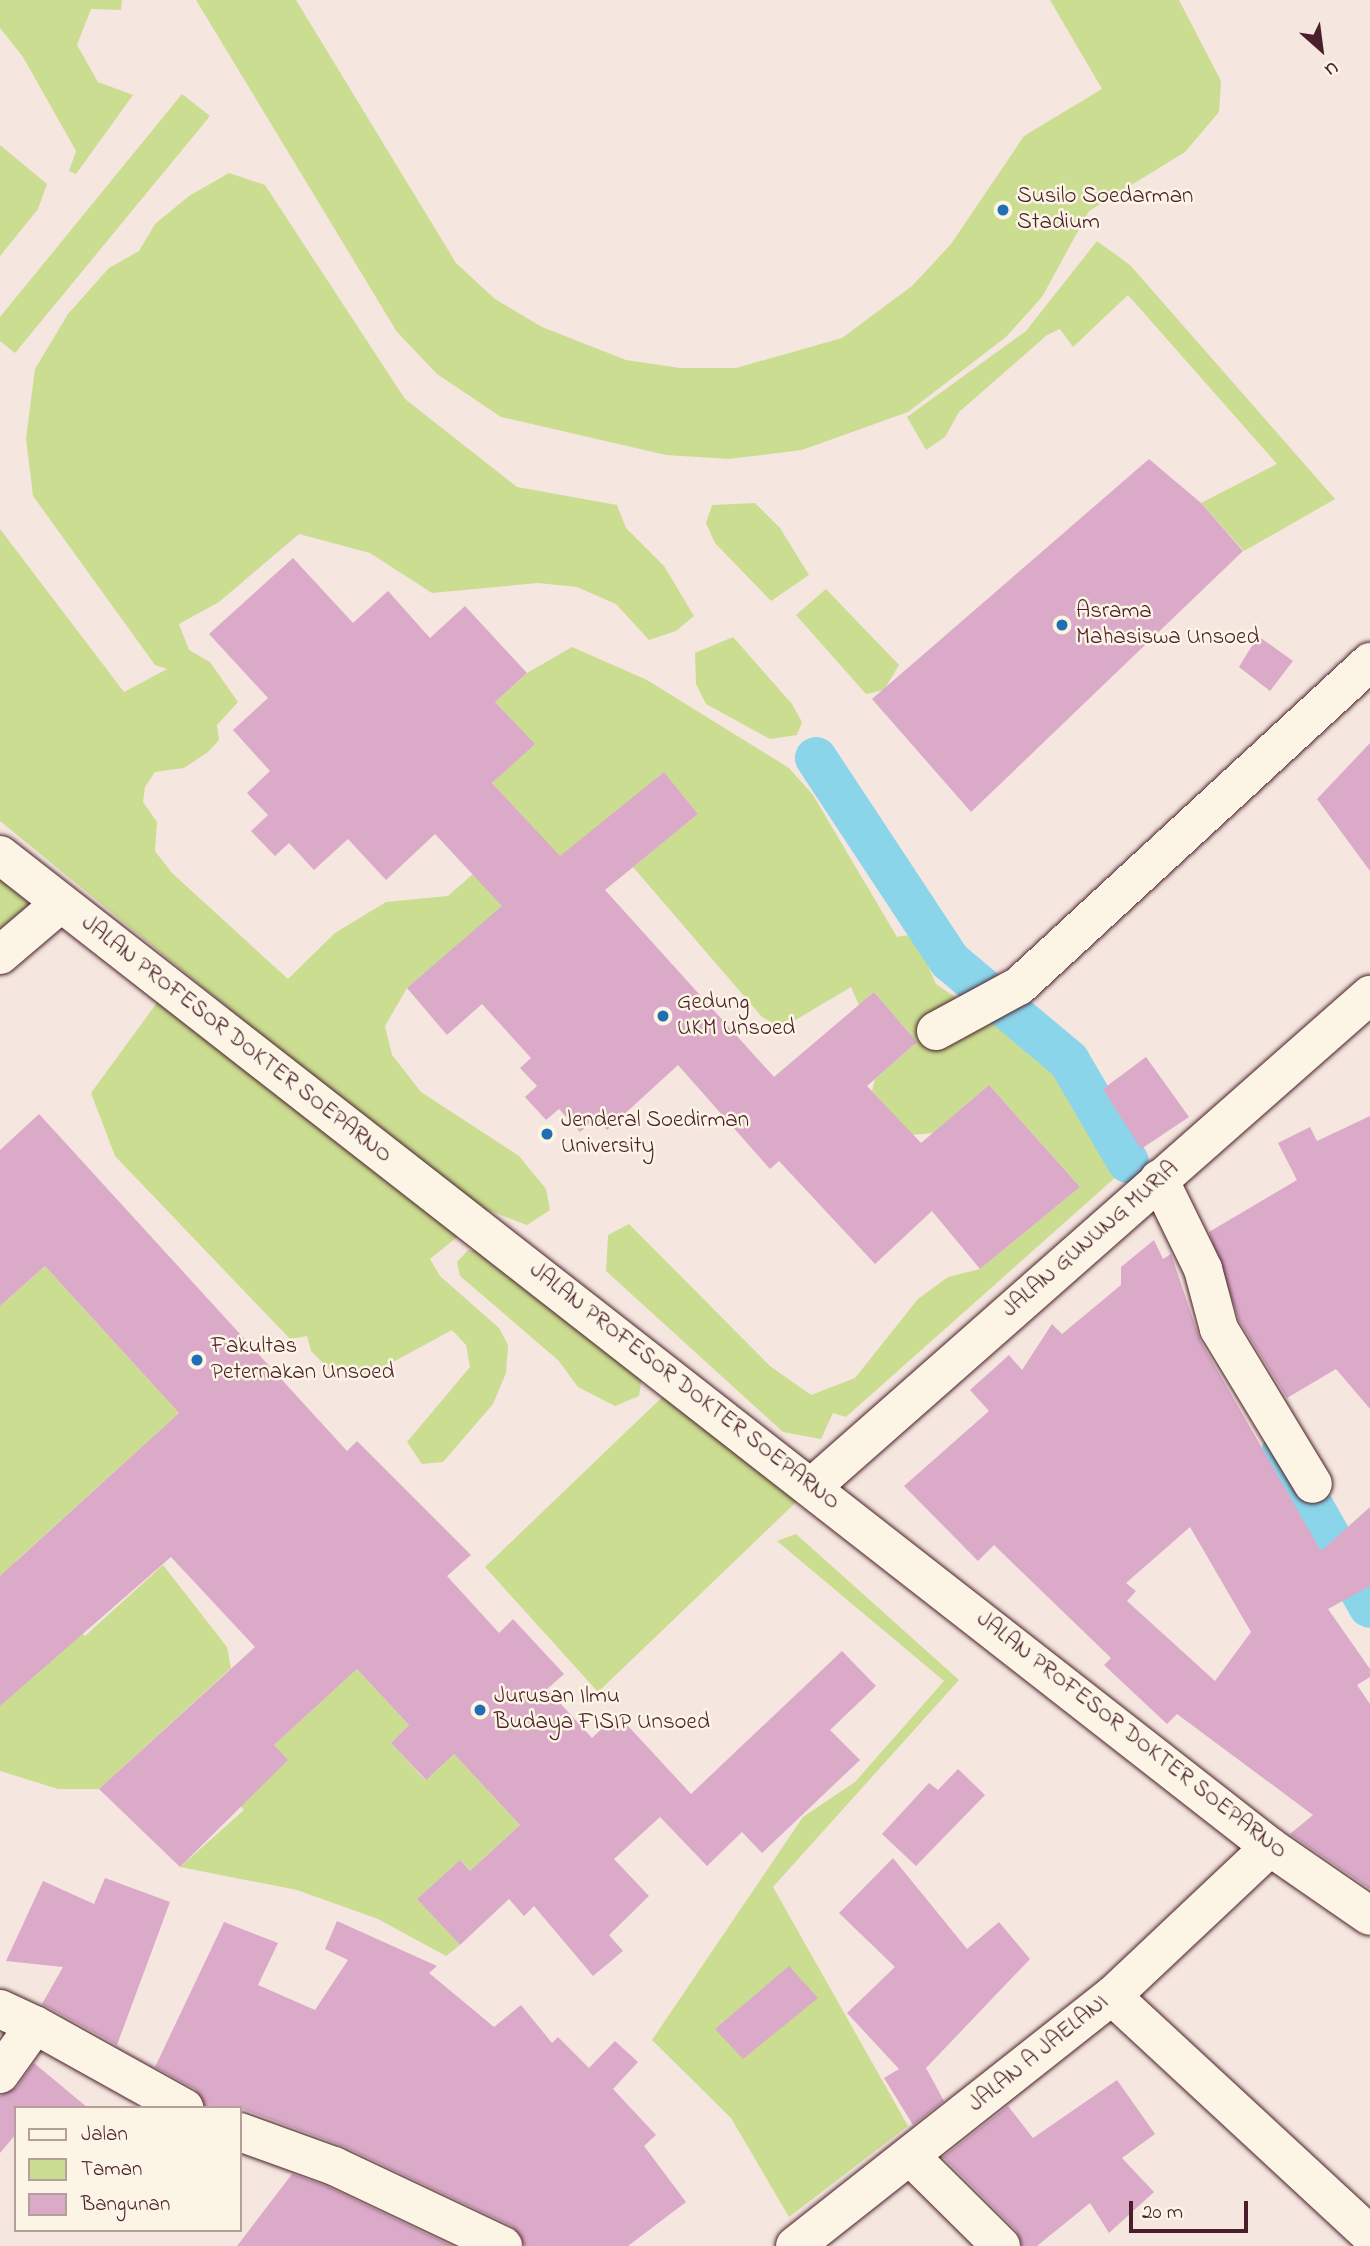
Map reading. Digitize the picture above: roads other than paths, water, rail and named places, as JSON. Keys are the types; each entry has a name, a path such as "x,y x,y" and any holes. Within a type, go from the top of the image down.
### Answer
{"street":[{"path":"936,1031 1019,986 1370,662"},
{"name":"JALAN PROFESOR DOKTER SOEPARNO","path":"0,855 813,1486 1270,1847 1370,1916"},
{"path":"0,955 60,904"},
{"name":"JALAN GUNUNG MURIA","path":"813,1486 1370,995"},
{"path":"1159,1179 1203,1269 1219,1329 1312,1484"},
{"name":"JALAN A JAELANI","path":"795,2246 1112,1996 1270,1847"},
{"path":"1112,1996 1370,2235"},
{"path":"0,2009 35,2025 180,2106"},
{"path":"0,2074 35,2025"},
{"path":"242,2133 334,2166 503,2246"},
{"path":"910,2156 1001,2246"}],"waterway":[{"path":"816,758 950,961 1069,1061 1128,1162"},
{"path":"1282,1453 1370,1607"}],"place":[{"name":"Susilo Soedarman Stadium","path":"1003,210"},
{"name":"Asrama Mahasiswa Unsoed","path":"1062,625"},
{"name":"Gedung UKM Unsoed","path":"663,1016"},
{"name":"Jenderal Soedirman University","path":"547,1134"},
{"name":"Fakultas Peternakan Unsoed","path":"197,1360"},
{"name":"Jurusan Ilmu Budaya FISIP Unsoed","path":"480,1710"}]}
